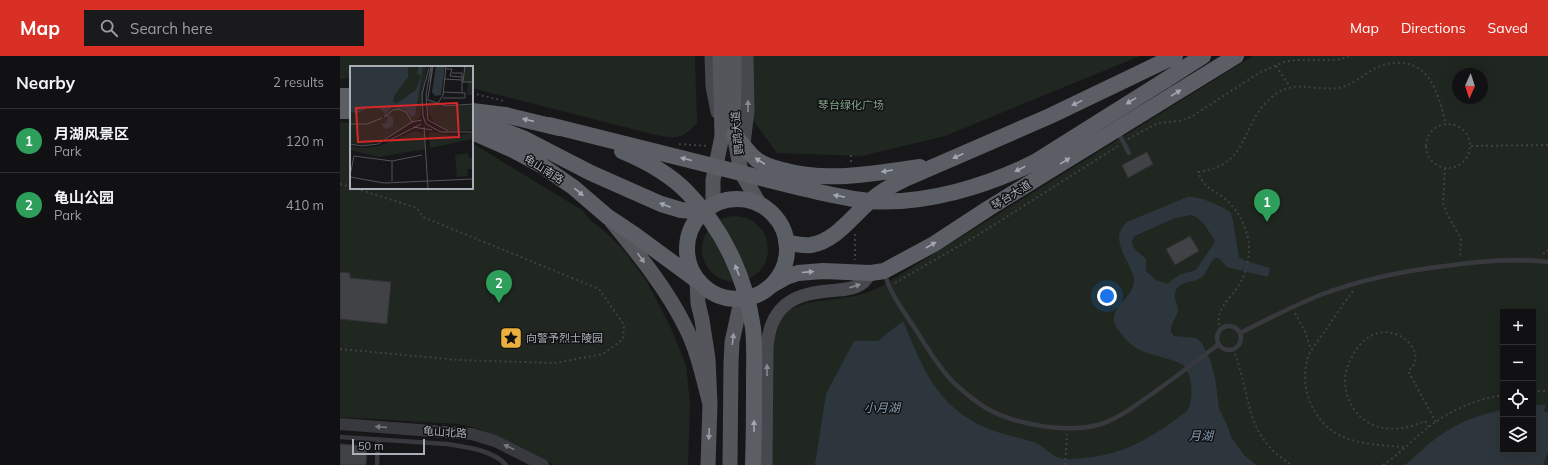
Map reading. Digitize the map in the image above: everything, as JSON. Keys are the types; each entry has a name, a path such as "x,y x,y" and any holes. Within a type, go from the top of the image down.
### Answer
{"highway":[{"path":"786,240 786,242 800,245 811,245 825,240 844,226 885,189 905,178 1050,116 1175,56"},
{"path":"549,125 801,188 843,197 872,201 915,199 984,184 1015,172 1035,162 1203,56"},
{"name":"琴台大道","path":"877,272 934,244 989,208 1120,136 1236,56"},
{"path":"473,111 507,109 603,143 639,158 664,173 688,192 705,212 721,235 732,257 744,287 753,329 753,465"},
{"path":"473,118 525,139 591,173 660,204 681,210 708,208"},
{"name":"龟山南路","path":"473,132 513,150 541,165 573,187 608,217 635,235 697,281 708,291 721,297 736,300 750,298"},
{"path":"730,140 756,160 770,167 815,176 838,177 940,164"},
{"path":"697,281 689,267 686,252 687,237 693,223 708,208 725,200 737,199 749,200 770,211 783,229 786,240 787,256 782,272 772,285"},
{"path":"750,298 762,293 786,277 798,273 822,271 877,272"}],"main road":[{"path":"711,56 712,86 730,140"},
{"name":"鹦鹉大道","path":"720,56 730,140 741,172 760,205"},
{"name":"鹦鹉大道","path":"708,208 713,180 730,140 734,56"},
{"path":"730,140 748,111 747,56"},
{"path":"608,217 640,256 686,328 697,356 710,404"},
{"path":"766,465 767,347 769,331 775,315 785,305 804,294 856,287 877,272"},
{"path":"697,281 698,303 708,359 710,404 708,465"},
{"path":"730,465 731,363 735,324 739,310 750,298"}],"street":[{"name":"龟山北路","path":"340,424 472,434 495,441 543,465"}],"lane":[{"path":"1120,136 1129,153"},
{"path":"1240,333 1292,307 1322,295 1359,283 1405,272 1459,264 1510,260 1548,262"},
{"path":"877,272 930,350 954,382 968,395 986,408 1003,416 1047,426 1081,428 1109,421 1135,406 1219,344"},
{"path":"1227,326 1234,327 1240,333 1241,336 1239,344 1233,349 1225,349 1219,344 1217,337 1220,330 1227,326"},
{"path":"340,437 447,444 464,447 495,456 506,465"},
{"path":"377,465 378,439"}],"path":[{"path":"889,288 978,235 1120,136 1158,123 1180,121 1191,117 1241,84 1276,66 1290,61 1337,60 1350,56"},
{"path":"1220,330 1220,311 1238,286 1245,271 1248,260 1248,239 1245,226 1238,214 1225,199 1204,185 1198,172 1217,168 1228,161 1237,150 1264,104 1277,93 1290,87 1337,88 1346,86 1383,65 1399,63 1411,64 1423,71 1437,91 1446,124"},
{"path":"1276,66 1290,87"},
{"path":"473,93 507,109"},
{"path":"1453,124 1466,132 1471,146 1470,153 1461,164 1455,167 1445,168 1434,163 1430,158 1426,144 1432,131 1438,126 1453,124"},
{"path":"676,143 730,140"},
{"path":"1471,146 1548,145"},
{"path":"1445,168 1442,189 1443,203 1447,214 1461,239 1459,264"},
{"path":"340,184 350,187"},
{"path":"340,349 458,360 555,363 603,354 623,339 624,325 599,289 423,217 417,208 355,189"},
{"path":"1359,283 1311,350 1306,363 1306,388 1311,405 1322,422 1335,433 1353,440 1373,445 1405,447"},
{"path":"1292,307 1305,331 1311,350"},
{"path":"1429,427 1425,421 1407,428 1382,429 1369,424 1358,412 1348,398 1345,378 1351,358 1363,340 1375,333 1382,332 1396,333 1406,338 1415,356 1413,366 1408,372 1436,422"},
{"path":"1233,349 1241,371 1249,411 1254,425 1269,447 1292,465"},
{"path":"1536,391 1548,391"},
{"path":"1383,465 1436,422 1464,406 1500,396"},
{"path":"1065,465 1067,433"}],"green space":[{"path":"340,56 695,56 697,123 683,135 669,137 656,135 473,88 473,66 350,66 350,78 340,79"},
{"name":"琴台绿化广场","path":"753,56 1140,56 945,136 862,156 777,153 753,120"},
{"path":"1253,56 1548,56 1548,465 770,465 771,357 774,336 781,318 788,311 807,303 855,296 882,286"},
{"path":"340,122 350,123 350,189 473,189 473,144 582,210 591,221 622,248 646,280 670,326 686,365 690,403 688,465 554,465 521,447 477,428 458,424 340,417"},
{"path":"728,216 742,216 754,221 763,230 768,242 766,262 759,273 742,282 728,282 716,277 707,268 702,256 702,242 707,230 716,221"}],"water":[{"path":"1187,197 1203,199 1224,208 1231,213 1239,257 1243,260 1270,268 1268,277 1227,267 1219,258 1215,258 1201,278 1181,285 1176,290 1175,298 1178,311 1171,327 1174,336 1196,338 1202,343 1210,360 1215,377 1219,409 1231,437 1244,455 1256,465 815,465 826,394 854,341 878,341 903,321 924,369 942,396 953,407 967,418 984,427 996,432 1037,443 1059,458 1071,459 1112,453 1138,443 1151,436 1187,411 1191,400 1191,381 1183,365 1147,353 1132,345 1124,338 1114,321 1114,315 1130,292 1134,279 1122,250 1119,236 1121,229 1127,222","holes":["1191,215 1195,216 1204,224 1215,241 1213,245 1196,270 1179,275 1167,284 1156,280 1146,271 1146,259 1134,249 1132,243 1135,236 1175,218"]},
{"path":"1536,405 1546,405 1544,411 1548,413 1548,452 1543,465 1405,465 1445,432 1461,423 1500,411 1500,453 1536,453"}],"building":[{"path":"1147,152 1153,164 1128,178 1122,165"},
{"path":"1190,236 1199,251 1175,265 1166,249"},
{"path":"340,272 350,273 350,278 391,282 387,324 340,319"},
{"path":"340,444 367,446 366,465 340,465"}],"place":[{"name":"月湖风景区","path":"1267,222"},
{"name":"龟山公园","path":"499,303"},
{"name":"向警予烈士陵园","path":"511,338"}],"water label":[{"name":"小月湖","path":"882,408"},
{"name":"月湖","path":"1201,436"}]}
